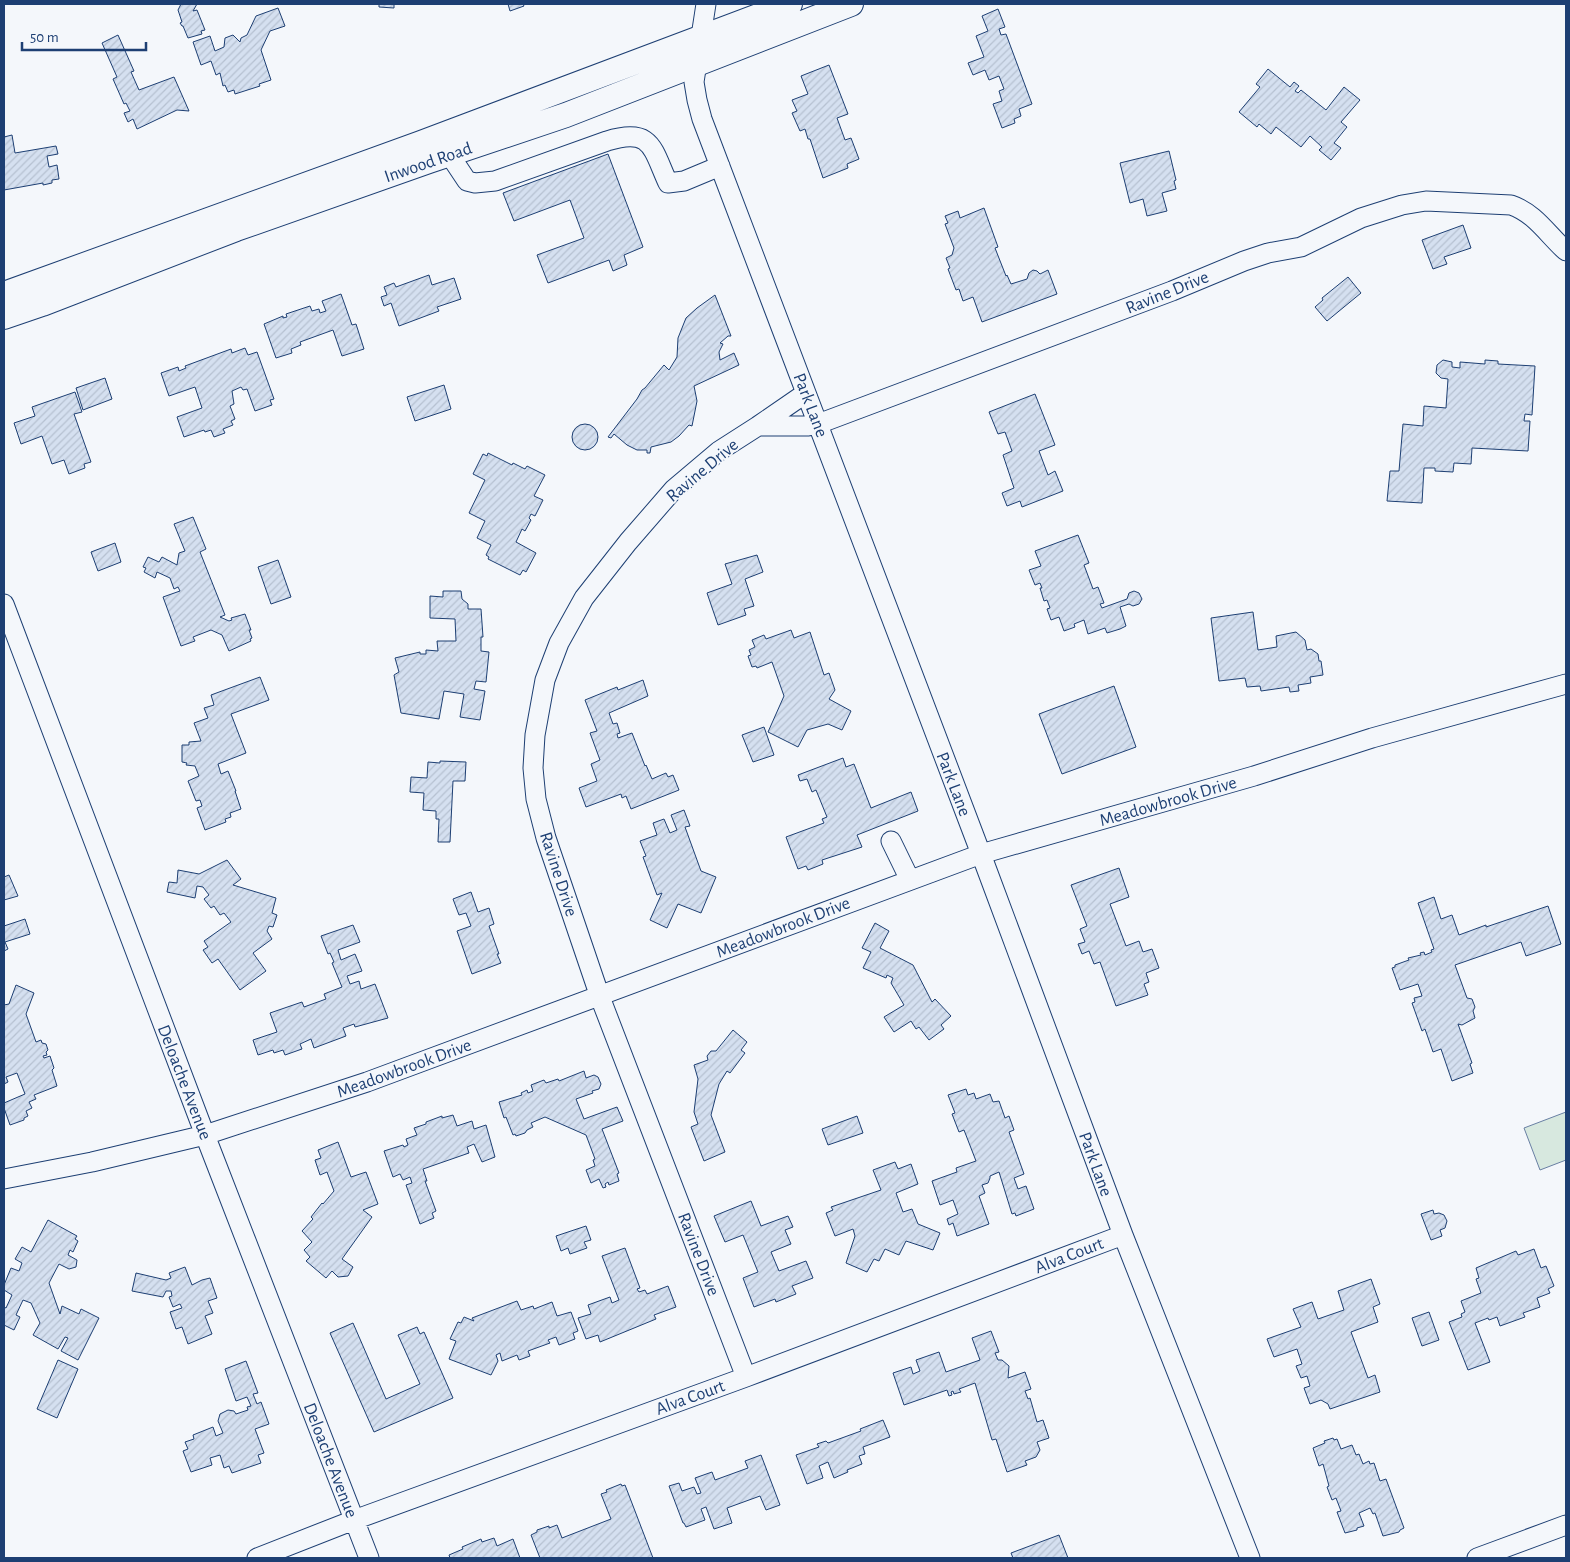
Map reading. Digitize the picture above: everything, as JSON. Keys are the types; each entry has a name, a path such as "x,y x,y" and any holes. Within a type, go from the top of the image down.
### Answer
{"main road":[{"name":"Inwood Road","path":"433,153 599,77 790,4"},
{"name":"Inwood Road","path":"4,294 232,221 433,153 566,116 851,4"},
{"name":"Inwood Road","path":"4,317 42,304 232,221"}],"street":[{"name":"Park Lane","path":"706,4 694,82 696,100 702,119 981,854 1123,1235 1250,1558"},
{"path":"433,153 467,181 475,183 495,181 621,136 633,135 644,140 653,150 668,183 684,181 720,166"},
{"name":"Ravine Drive","path":"758,426 808,426 818,424 1172,291 1244,261 1268,253 1301,247 1361,218 1402,205 1426,201 1511,205 1522,209 1532,216 1566,251"},
{"name":"Ravine Drive","path":"746,1376 600,997 546,838 536,799 533,768 534,735 546,680 559,643 584,598 628,542 674,489 719,451 806,393"},
{"name":"Deloache Avenue","path":"4,604 368,1558"},
{"name":"Meadowbrook Drive","path":"4,1179 92,1162 205,1135 367,1082 981,854 1254,776 1372,738 1566,684"},
{"path":"892,841 910,880"},
{"name":"Alva Court","path":"257,1558 354,1520 1123,1235"},
{"path":"1477,1558 1566,1525"}],"shaded area":[{"path":"1566,1112 1566,1160 1540,1170 1524,1128"}],"building":[{"path":"181,4 197,4 193,11 197,10 205,30 201,31 202,34 188,38 180,23 182,22 178,10"},
{"path":"379,4 394,4 394,8 379,7"},
{"path":"508,4 523,4 524,6 510,11"},
{"path":"278,8 285,26 270,31 261,50 271,80 259,84 260,86 235,94 234,90 228,92 225,85 223,86 220,73 216,75 211,61 201,65 193,42 210,36 215,51 224,47 225,38 233,35 240,42 241,38 247,35 256,16"},
{"path":"998,9 1005,27 999,29 1001,35 1006,34 1032,104 1019,109 1021,116 1014,119 1015,123 1002,128 993,104 1002,101 999,91 1004,89 999,76 989,80 985,70 973,75 968,63 984,57 976,36 988,31 982,16"},
{"path":"118,35 134,71 131,72 139,90 174,77 189,111 177,110 137,129 133,119 128,122 124,113 130,111 126,103 124,104 113,79 117,77 102,43"},
{"path":"829,65 848,114 837,118 845,140 851,138 859,159 847,164 848,168 823,178 810,139 808,139 805,129 800,131 792,113 797,111 792,100 808,94 801,76"},
{"path":"1268,69 1290,87 1294,82 1299,86 1295,91 1298,93 1301,90 1326,110 1344,87 1360,100 1341,122 1347,127 1334,143 1341,148 1331,160 1319,150 1322,147 1310,136 1301,147 1276,127 1271,134 1259,124 1257,127 1239,112 1260,87 1256,84"},
{"path":"12,135 15,153 56,146 58,154 47,156 49,167 57,165 59,179 52,180 52,183 43,185 43,183 4,190 4,137"},
{"path":"1169,151 1176,180 1174,181 1176,189 1162,193 1167,211 1147,216 1143,199 1130,203 1120,163"},
{"path":"608,154 643,247 624,255 627,265 613,271 609,260 548,283 537,255 584,238 570,200 514,221 503,193"},
{"path":"984,208 998,247 995,248 1011,284 1027,279 1029,273 1033,270 1040,274 1048,270 1057,294 982,322 973,297 963,301 959,289 956,290 948,269 950,268 946,258 952,255 954,248 945,224 948,223 945,216 958,211 960,218"},
{"path":"1463,225 1471,248 1444,257 1447,264 1433,269 1422,240"},
{"path":"429,275 432,285 454,278 461,299 437,307 439,311 399,326 391,303 384,306 381,297 387,295 384,287 394,283 396,287"},
{"path":"1348,277 1361,293 1327,321 1315,307 1323,300 1322,298"},
{"path":"341,294 352,325 356,324 364,349 342,356 333,330 300,342 301,345 291,349 292,353 276,358 264,324 283,316 283,318 287,317 286,314 310,306 312,311 319,309 320,313 326,311 322,301"},
{"path":"715,295 731,336 728,336 720,343 723,344 719,352 720,360 734,353 739,365 694,386 697,401 692,426 689,425 671,442 651,447 650,453 647,453 647,450 637,450 627,445 614,434 611,438 608,437 642,390 664,365 669,370 677,357 678,338 686,318"},
{"path":"245,348 248,355 257,352 274,399 270,400 272,405 255,411 247,389 243,390 241,387 232,391 234,404 230,406 235,419 231,421 233,425 223,429 225,433 214,437 211,430 205,432 204,430 184,437 177,417 202,408 195,387 169,396 161,373 178,367 179,371 186,368 185,366 231,349 232,353"},
{"path":"1443,360 1452,362 1452,367 1460,368 1460,362 1485,364 1485,360 1498,361 1498,364 1535,366 1532,415 1525,414 1524,421 1530,421 1528,451 1472,448 1471,464 1454,463 1453,472 1435,471 1435,468 1424,468 1422,503 1387,501 1390,471 1399,471 1403,424 1423,426 1424,406 1446,408 1448,379 1441,378 1436,373 1437,365"},
{"path":"105,378 112,399 83,410 76,388"},
{"path":"444,385 451,409 415,421 407,397"},
{"path":"75,392 82,412 74,414 91,462 84,464 85,468 69,474 64,460 52,464 42,436 21,444 14,423 35,416 32,407"},
{"path":"1035,394 1055,445 1039,451 1048,475 1055,471 1063,491 1022,507 1020,501 1007,506 1002,493 1014,488 1003,455 1012,451 1005,432 998,434 989,412"},
{"path":"585,424 594,428 598,437 594,446 585,450 576,446 572,437 576,428"},
{"path":"488,453 512,465 513,463 525,469 527,466 545,475 534,496 543,500 535,516 531,514 529,518 531,520 525,531 522,529 516,542 536,553 526,572 523,570 520,575 488,559 489,557 486,555 491,545 477,538 485,521 469,513 485,480 473,474 483,454 487,456"},
{"path":"193,517 206,549 200,552 225,615 220,617 229,621 232,620 231,618 245,614 251,630 249,630 252,638 250,639 251,641 229,651 222,635 211,630 193,637 195,641 181,646 163,597 180,591 178,587 174,589 170,578 157,572 155,578 144,572 146,568 143,567 148,557 159,562 162,557 177,565 179,553 185,551 174,524"},
{"path":"1078,535 1089,563 1084,565 1093,589 1098,587 1104,603 1100,604 1102,608 1127,599 1129,593 1134,591 1139,593 1142,599 1139,604 1133,606 1129,604 1120,607 1126,626 1120,629 1107,633 1105,628 1088,634 1084,620 1074,624 1075,627 1064,631 1059,617 1051,620 1047,609 1050,608 1047,600 1044,601 1040,583 1035,585 1029,570 1041,566 1035,551"},
{"path":"115,543 121,562 98,571 91,552"},
{"path":"757,555 763,572 745,579 754,606 744,609 746,615 718,625 707,593 732,584 725,564"},
{"path":"278,560 291,597 271,604 258,567"},
{"path":"443,591 461,591 462,599 468,604 468,609 481,609 483,637 481,637 481,651 489,652 486,682 476,681 474,689 485,691 480,720 460,717 464,694 444,691 439,719 401,713 394,675 399,672 395,658 420,652 420,654 426,654 426,650 438,651 437,641 456,641 455,619 430,618 430,596 443,597"},
{"path":"1253,612 1258,650 1277,647 1276,636 1296,632 1305,640 1307,650 1311,649 1318,654 1323,675 1310,677 1311,683 1298,685 1299,691 1290,692 1289,687 1261,691 1260,686 1247,687 1245,678 1219,681 1211,618"},
{"path":"791,630 794,638 810,632 824,675 829,673 835,690 829,699 851,711 842,730 828,724 807,730 798,747 768,732 784,696 772,662 757,668 756,666 752,667 748,656 751,655 749,650 755,647 752,640 764,635 766,639"},
{"path":"260,677 269,700 231,714 246,753 218,764 221,774 228,771 241,809 230,813 231,817 225,819 226,822 205,830 197,808 202,806 200,800 196,801 188,781 199,776 195,766 186,765 187,763 182,762 182,745 201,741 194,723 208,718 204,708 214,705 211,695"},
{"path":"643,680 648,696 609,713 613,724 617,723 620,733 617,734 618,738 632,733 652,779 666,773 668,777 673,775 679,790 631,809 626,796 622,798 621,794 586,807 579,788 597,781 591,764 600,760 590,733 597,731 585,700 617,687 618,690"},
{"path":"1114,686 1136,747 1062,774 1039,714"},
{"path":"764,727 774,755 753,762 742,735"},
{"path":"843,758 846,767 854,764 871,808 911,792 918,811 857,835 862,847 822,860 823,864 808,870 806,866 798,869 786,837 824,823 822,819 827,817 816,790 812,792 807,779 800,781 798,775"},
{"path":"440,761 466,762 465,781 453,781 450,842 438,842 439,819 436,819 436,811 423,810 424,793 410,792 411,777 427,778 428,762 440,763"},
{"path":"684,810 690,826 685,827 701,871 716,877 701,913 678,904 667,928 650,920 662,893 657,895 643,857 646,856 640,841 657,835 653,823 664,819 670,833 677,830 671,815"},
{"path":"227,860 241,879 233,885 276,898 272,913 277,915 273,927 269,926 267,931 272,939 253,953 266,971 240,990 218,959 212,963 203,950 208,947 204,941 231,922 224,913 220,915 214,906 211,908 204,899 209,895 203,887 197,886 195,898 167,892 169,882 177,883 178,870 199,874"},
{"path":"1119,868 1129,897 1110,904 1126,946 1139,941 1143,952 1152,949 1159,968 1146,973 1149,982 1144,984 1148,995 1116,1006 1100,962 1094,964 1089,951 1082,954 1078,944 1085,942 1080,929 1087,926 1071,885"},
{"path":"9,875 18,896 4,900 4,877"},
{"path":"471,892 478,912 489,908 494,924 489,926 501,963 472,974 457,931 471,926 466,913 459,915 453,899"},
{"path":"1434,897 1441,919 1452,915 1459,935 1548,906 1561,944 1526,956 1521,942 1455,965 1467,998 1472,999 1475,1007 1473,1011 1475,1018 1462,1025 1458,1024 1472,1063 1470,1064 1473,1073 1452,1081 1441,1049 1433,1052 1425,1029 1422,1031 1412,1003 1415,1002 1414,998 1422,996 1418,984 1400,990 1392,968 1409,960 1408,958 1421,955 1420,953 1424,952 1425,955 1434,949 1418,903"},
{"path":"25,919 30,934 5,942 8,949 4,951 4,926"},
{"path":"875,923 889,931 880,948 913,965 932,1002 935,999 951,1016 941,1025 944,1029 929,1040 919,1027 916,1029 911,1021 894,1032 884,1017 904,1005 891,983 893,978 887,975 886,978 863,968 871,952 862,948"},
{"path":"353,925 360,942 338,950 341,960 355,954 362,971 347,976 350,984 359,981 361,989 375,984 388,1018 355,1027 354,1024 343,1028 346,1036 314,1048 311,1039 300,1044 302,1049 285,1055 283,1050 274,1053 273,1050 258,1055 253,1040 277,1032 270,1013 302,1002 304,1007 326,999 324,994 342,987 332,963 334,962 330,953 328,954 321,936"},
{"path":"16,985 34,993 26,1014 36,1042 41,1040 42,1043 46,1044 47,1055 43,1056 44,1058 50,1056 57,1086 34,1095 36,1099 29,1102 32,1108 26,1111 28,1116 24,1120 10,1125 4,1103 25,1094 17,1073 6,1077 8,1082 4,1084 4,1005 9,1004"},
{"path":"733,1030 747,1042 741,1050 745,1053 730,1073 727,1071 719,1084 711,1115 725,1152 704,1161 691,1127 698,1124 694,1112 698,1079 694,1065 708,1060 707,1056 711,1051 716,1051"},
{"path":"584,1071 586,1078 594,1075 598,1077 601,1084 599,1089 592,1091 593,1093 576,1099 584,1119 617,1107 623,1121 602,1129 619,1173 617,1174 619,1181 609,1185 608,1182 605,1184 606,1187 603,1188 599,1179 591,1183 586,1170 595,1166 593,1160 595,1159 586,1135 545,1117 531,1123 533,1127 525,1133 513,1135 506,1117 504,1118 499,1102 522,1095 521,1093 527,1090 528,1093 533,1091 531,1085 544,1080 546,1083 558,1079 559,1081"},
{"path":"966,1089 968,1095 974,1093 976,1099 990,1094 993,1102 999,1101 1005,1118 1009,1116 1014,1130 1009,1132 1024,1174 1014,1178 1018,1189 1026,1186 1034,1209 1016,1216 1015,1213 1012,1214 999,1172 990,1176 988,1183 982,1185 985,1193 979,1196 989,1224 957,1236 953,1223 949,1225 947,1219 958,1214 953,1200 940,1205 932,1181 957,1172 956,1168 976,1161 964,1130 959,1132 952,1114 955,1113 948,1095"},
{"path":"453,1115 457,1126 472,1121 474,1129 486,1125 495,1157 482,1162 474,1144 467,1147 469,1153 423,1169 427,1181 425,1181 436,1211 432,1213 434,1218 420,1224 406,1185 412,1183 410,1177 403,1180 400,1174 393,1177 384,1151 408,1145 406,1139 417,1135 414,1128 442,1116 442,1118"},
{"path":"857,1116 863,1133 828,1145 822,1129"},
{"path":"338,1142 351,1177 366,1172 378,1204 363,1210 372,1217 342,1259 353,1267 348,1276 338,1277 332,1271 326,1278 306,1261 310,1257 304,1250 312,1242 302,1231 313,1219 311,1217 322,1203 334,1191 327,1172 320,1175 315,1160 321,1158 318,1150"},
{"path":"895,1162 898,1169 911,1164 918,1184 896,1193 903,1212 912,1209 918,1224 940,1233 933,1250 906,1241 899,1255 885,1249 879,1261 874,1259 867,1272 846,1263 855,1236 853,1229 835,1236 826,1213 833,1210 831,1207 881,1190 873,1170"},
{"path":"751,1201 761,1226 788,1216 793,1227 785,1230 791,1244 771,1252 779,1271 806,1261 813,1278 792,1286 796,1294 776,1302 775,1299 754,1307 743,1278 758,1272 743,1235 725,1242 714,1216"},
{"path":"1433,1210 1434,1214 1444,1215 1447,1221 1445,1228 1440,1230 1442,1236 1431,1240 1421,1214"},
{"path":"48,1220 77,1236 75,1239 78,1241 73,1252 70,1250 68,1255 77,1260 76,1267 69,1269 59,1264 49,1283 60,1314 62,1306 79,1314 81,1309 99,1318 78,1360 61,1351 68,1338 65,1337 58,1349 33,1335 40,1323 31,1303 23,1300 16,1315 20,1317 14,1330 4,1325 4,1307 6,1308 12,1295 4,1290 4,1285 11,1268 19,1271 22,1263 15,1259 22,1247 31,1252"},
{"path":"586,1226 591,1240 584,1242 587,1248 570,1254 568,1248 561,1251 556,1236"},
{"path":"625,1248 640,1288 637,1289 639,1292 645,1290 647,1294 668,1286 676,1307 654,1315 656,1319 600,1342 598,1335 586,1339 578,1318 591,1314 588,1305 610,1297 612,1303 619,1300 602,1256"},
{"path":"1534,1249 1541,1268 1546,1266 1554,1286 1548,1289 1550,1293 1537,1298 1540,1307 1523,1313 1525,1317 1500,1326 1497,1317 1475,1323 1490,1362 1468,1370 1449,1322 1462,1317 1461,1314 1465,1312 1461,1301 1481,1293 1476,1279 1479,1278 1476,1268 1516,1251 1518,1255"},
{"path":"185,1267 192,1285 210,1278 217,1298 208,1301 213,1313 205,1316 212,1334 188,1344 182,1327 176,1329 170,1312 182,1308 180,1304 173,1307 169,1297 172,1296 171,1291 166,1291 163,1297 132,1291 136,1273 166,1280 171,1278 169,1273"},
{"path":"1371,1279 1380,1304 1373,1307 1378,1322 1351,1332 1368,1378 1375,1375 1380,1392 1330,1409 1328,1404 1321,1400 1310,1404 1304,1388 1310,1386 1307,1376 1301,1378 1296,1366 1302,1364 1297,1349 1274,1357 1267,1339 1301,1327 1293,1309 1312,1302 1318,1319 1344,1310 1338,1291"},
{"path":"517,1301 521,1310 533,1306 534,1309 552,1302 557,1316 571,1312 578,1331 573,1333 575,1339 559,1345 556,1337 548,1340 550,1343 528,1351 530,1356 519,1360 517,1355 502,1361 500,1353 496,1355 498,1361 491,1375 449,1359 456,1341 450,1339 458,1322 461,1323 464,1317 474,1321 472,1318"},
{"path":"1429,1312 1439,1340 1422,1346 1412,1318"},
{"path":"353,1323 386,1399 420,1384 398,1335 417,1327 420,1334 424,1332 453,1398 374,1432 330,1333"},
{"path":"991,1331 999,1352 995,1353 998,1360 1002,1360 1009,1366 1008,1378 1025,1372 1031,1389 1025,1391 1028,1399 1030,1398 1037,1422 1043,1420 1049,1438 1037,1442 1040,1450 1036,1457 1025,1461 1027,1465 1007,1472 996,1439 992,1440 975,1383 959,1389 961,1392 954,1394 953,1391 951,1392 952,1395 949,1396 947,1390 904,1405 893,1373 911,1367 913,1374 920,1371 916,1360 939,1352 946,1372 980,1360 972,1338"},
{"path":"58,1360 78,1369 57,1418 37,1409"},
{"path":"246,1361 258,1393 253,1394 257,1404 261,1402 269,1424 255,1429 264,1453 258,1455 261,1463 232,1473 229,1466 224,1468 220,1455 210,1458 212,1465 191,1472 183,1451 188,1449 185,1442 194,1439 193,1435 213,1427 216,1436 223,1433 218,1421 220,1414 228,1410 234,1411 236,1414 248,1410 247,1407 251,1406 247,1397 236,1401 225,1369"},
{"path":"883,1420 890,1437 863,1447 865,1454 859,1456 862,1464 834,1478 828,1462 819,1466 823,1478 807,1484 796,1455 819,1447 817,1444 826,1441 828,1443 861,1431 860,1429"},
{"path":"1333,1438 1334,1440 1337,1439 1341,1449 1352,1445 1356,1455 1359,1454 1363,1464 1369,1461 1370,1464 1374,1463 1380,1481 1386,1479 1404,1528 1399,1532 1383,1536 1375,1513 1373,1514 1370,1508 1359,1513 1364,1526 1345,1533 1337,1512 1341,1511 1336,1498 1332,1500 1327,1487 1329,1486 1323,1464 1319,1466 1313,1448"},
{"path":"761,1455 780,1505 766,1510 760,1496 727,1508 732,1523 714,1529 706,1507 701,1509 705,1520 686,1527 669,1486 679,1483 682,1491 694,1487 697,1494 701,1493 695,1478 712,1472 715,1480 748,1468 745,1461"},
{"path":"621,1484 622,1486 625,1485 653,1558 540,1558 531,1535 537,1532 537,1530 557,1525 562,1538 611,1519 601,1494"},
{"path":"1059,1535 1068,1558 1013,1558 1011,1553"},
{"path":"494,1538 497,1546 513,1539 520,1558 450,1558 449,1555 463,1549 462,1547 481,1539 482,1542"}]}
